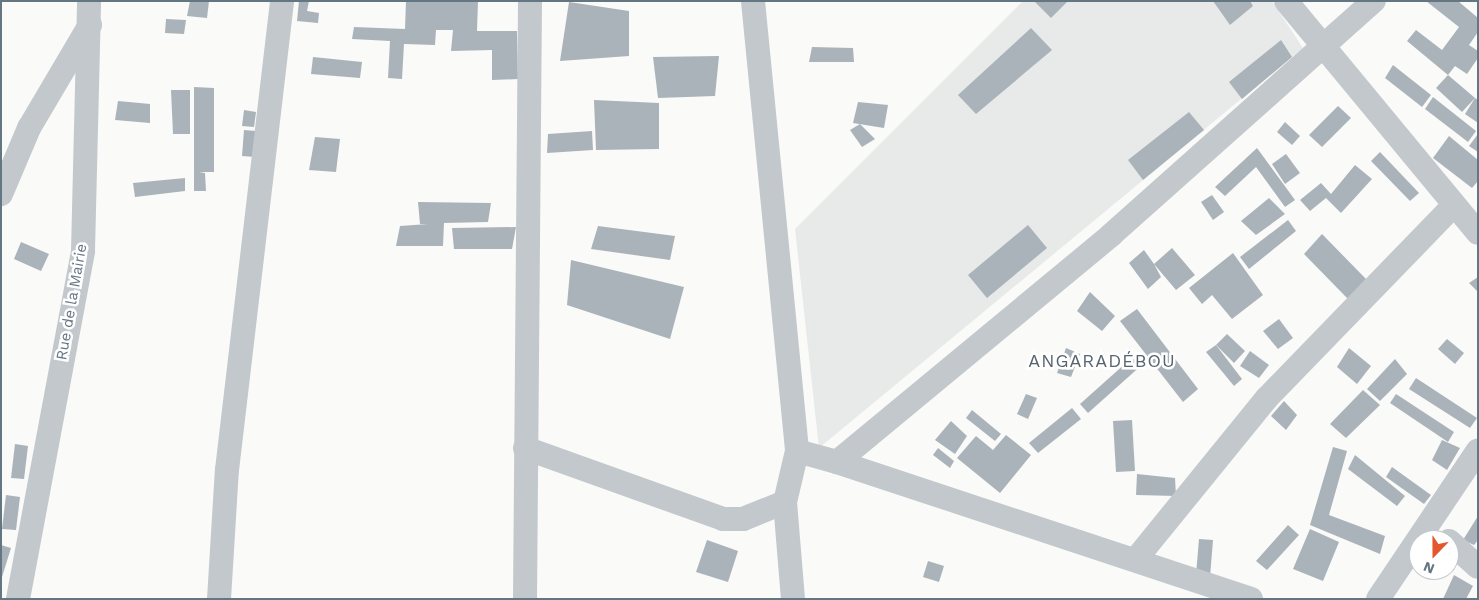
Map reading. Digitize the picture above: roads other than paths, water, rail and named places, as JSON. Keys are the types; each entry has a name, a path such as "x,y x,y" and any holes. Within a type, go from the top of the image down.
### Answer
{"street":[{"path":"218,599 227,470 282,1"},
{"path":"525,599 530,1"},
{"path":"753,1 797,451 785,502 793,599"},
{"path":"1286,1 1322,48 1452,206 1478,233"},
{"path":"837,462 1111,235 1374,1"},
{"path":"1,194 29,128 90,12"},
{"name":"Rue de la Mairie","path":"18,599 83,251 90,12"},
{"path":"1136,559 1267,398 1452,206"},
{"path":"525,448 723,519 743,519 785,502"},
{"path":"1378,599 1478,450"},
{"path":"797,451 837,462 1136,559 1251,599"},
{"path":"1429,523 1437,530"},
{"path":"1459,549 1478,567"}],"district":[{"name":"ANGARADÉBOU","path":"1102,361"}]}
